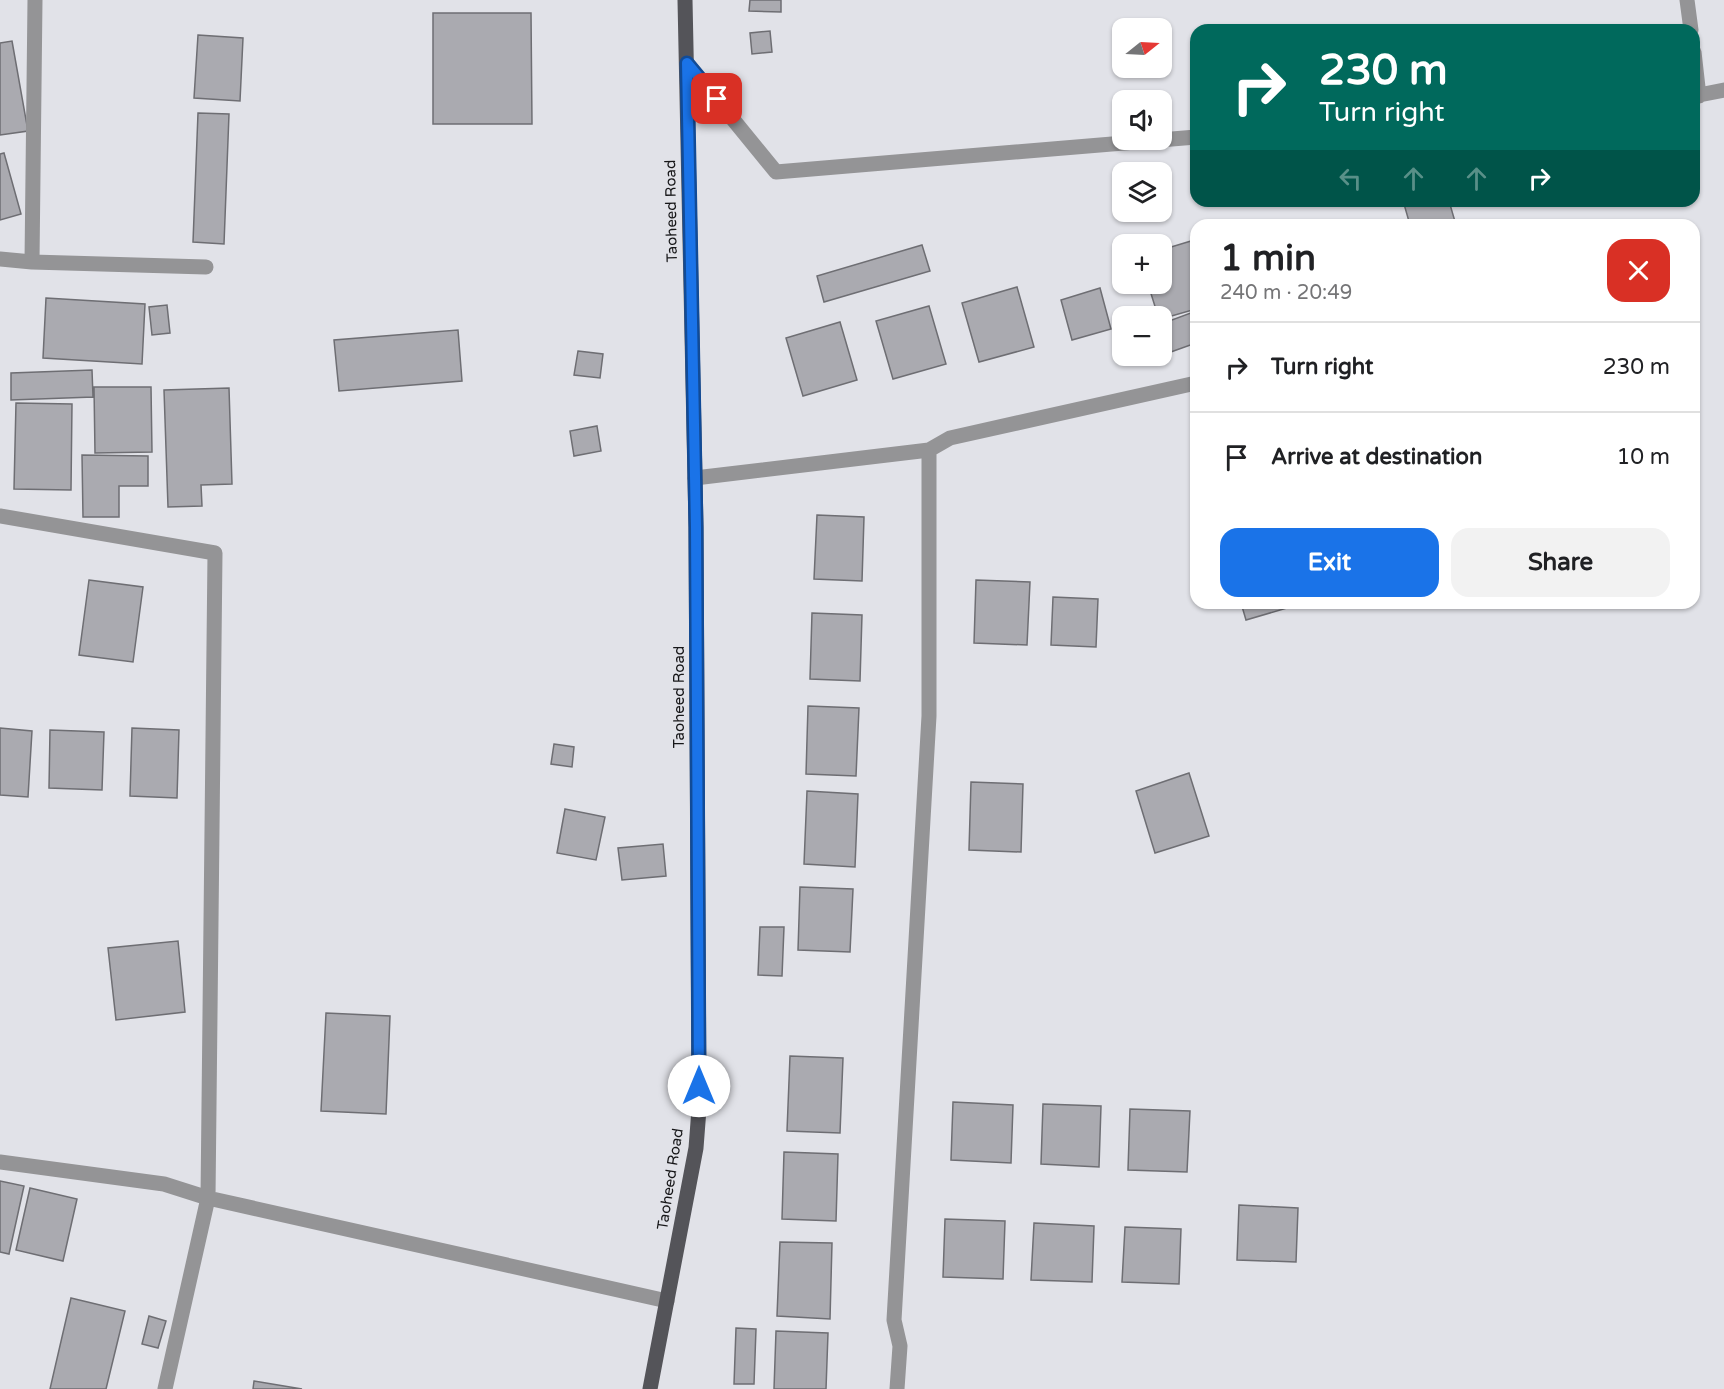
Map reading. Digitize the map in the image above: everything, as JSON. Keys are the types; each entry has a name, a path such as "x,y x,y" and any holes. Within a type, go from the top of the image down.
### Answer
{"main road":[{"name":"Taoheed Road","path":"650,1389 696,1148 699,1109 695,478 686,0"}],"street":[{"path":"32,262 35,0"},
{"path":"1687,0 1689,24"},
{"path":"687,63 776,172 1190,138"},
{"path":"1700,95 1724,90"},
{"path":"0,259 206,267"},
{"path":"695,478 929,450 950,438 1190,384"},
{"path":"897,1389 900,1347 894,1320 929,717 929,450"},
{"path":"0,516 215,553 208,1198 165,1389"},
{"path":"0,1162 164,1184 208,1198 667,1301"}],"building":[{"path":"750,0 781,0 781,12 749,11"},
{"path":"433,13 531,13 532,124 433,124"},
{"path":"770,31 772,52 752,54 750,33"},
{"path":"198,35 243,38 240,101 194,98"},
{"path":"12,41 28,131 0,135 0,43"},
{"path":"198,113 229,114 224,244 193,242"},
{"path":"4,153 21,214 0,220 0,154"},
{"path":"1405,207 1451,207 1454,219 1408,219"},
{"path":"1190,241 1190,311 1172,316 1172,306 1155,306 1151,294 1172,294 1172,247"},
{"path":"922,245 930,271 824,302 817,276"},
{"path":"1017,287 1034,347 979,362 962,303"},
{"path":"1100,288 1111,329 1072,340 1061,300"},
{"path":"46,298 145,304 142,364 43,358"},
{"path":"167,305 170,333 152,335 149,307"},
{"path":"929,306 946,364 893,379 876,321"},
{"path":"1190,313 1190,345 1172,352 1172,320"},
{"path":"840,322 857,380 803,396 786,338"},
{"path":"458,330 462,381 339,391 334,340"},
{"path":"578,351 603,354 600,378 574,375"},
{"path":"92,370 93,397 11,400 11,373"},
{"path":"94,387 151,387 152,452 95,453"},
{"path":"229,388 232,484 201,485 202,506 168,507 164,390"},
{"path":"16,403 72,404 71,490 14,489"},
{"path":"597,426 601,451 574,456 570,431"},
{"path":"82,455 148,456 148,486 119,486 119,517 83,517"},
{"path":"817,515 864,517 862,581 814,579"},
{"path":"89,580 143,587 133,662 79,655"},
{"path":"976,580 1030,582 1027,645 974,643"},
{"path":"1053,597 1098,599 1096,647 1051,645"},
{"path":"1243,609 1283,609 1246,620"},
{"path":"812,613 862,615 860,681 810,679"},
{"path":"808,706 859,708 856,776 806,774"},
{"path":"0,728 32,731 28,797 0,795"},
{"path":"132,728 179,730 177,798 130,796"},
{"path":"50,730 104,732 102,790 49,788"},
{"path":"554,744 574,747 572,767 551,764"},
{"path":"1189,773 1209,836 1155,853 1136,791"},
{"path":"971,782 1023,784 1021,852 969,850"},
{"path":"807,791 858,794 855,867 804,864"},
{"path":"565,809 605,817 596,860 557,853"},
{"path":"663,844 666,876 622,880 618,848"},
{"path":"800,887 853,889 850,952 798,950"},
{"path":"760,927 784,927 782,976 758,975"},
{"path":"178,941 185,1012 116,1020 108,948"},
{"path":"326,1013 390,1016 386,1114 321,1111"},
{"path":"790,1056 843,1058 840,1133 787,1131"},
{"path":"953,1102 1013,1105 1011,1163 951,1160"},
{"path":"1043,1104 1101,1106 1099,1167 1041,1164"},
{"path":"1130,1109 1190,1111 1187,1172 1128,1170"},
{"path":"784,1152 838,1154 836,1221 782,1219"},
{"path":"0,1181 24,1186 9,1254 0,1252"},
{"path":"30,1188 77,1199 63,1261 16,1250"},
{"path":"1239,1205 1298,1208 1296,1262 1237,1260"},
{"path":"945,1219 1005,1221 1003,1279 943,1277"},
{"path":"1034,1223 1094,1226 1092,1282 1031,1280"},
{"path":"1125,1227 1181,1229 1179,1284 1122,1282"},
{"path":"780,1242 832,1243 830,1319 777,1316"},
{"path":"71,1298 125,1311 106,1389 50,1389"},
{"path":"149,1316 166,1321 158,1348 142,1344"},
{"path":"736,1328 756,1329 754,1384 734,1384"},
{"path":"776,1331 828,1333 826,1389 774,1389"},
{"path":"254,1381 302,1389 253,1389"}],"route":[{"path":"699,1086 696,527 687,63 717,99"}]}
